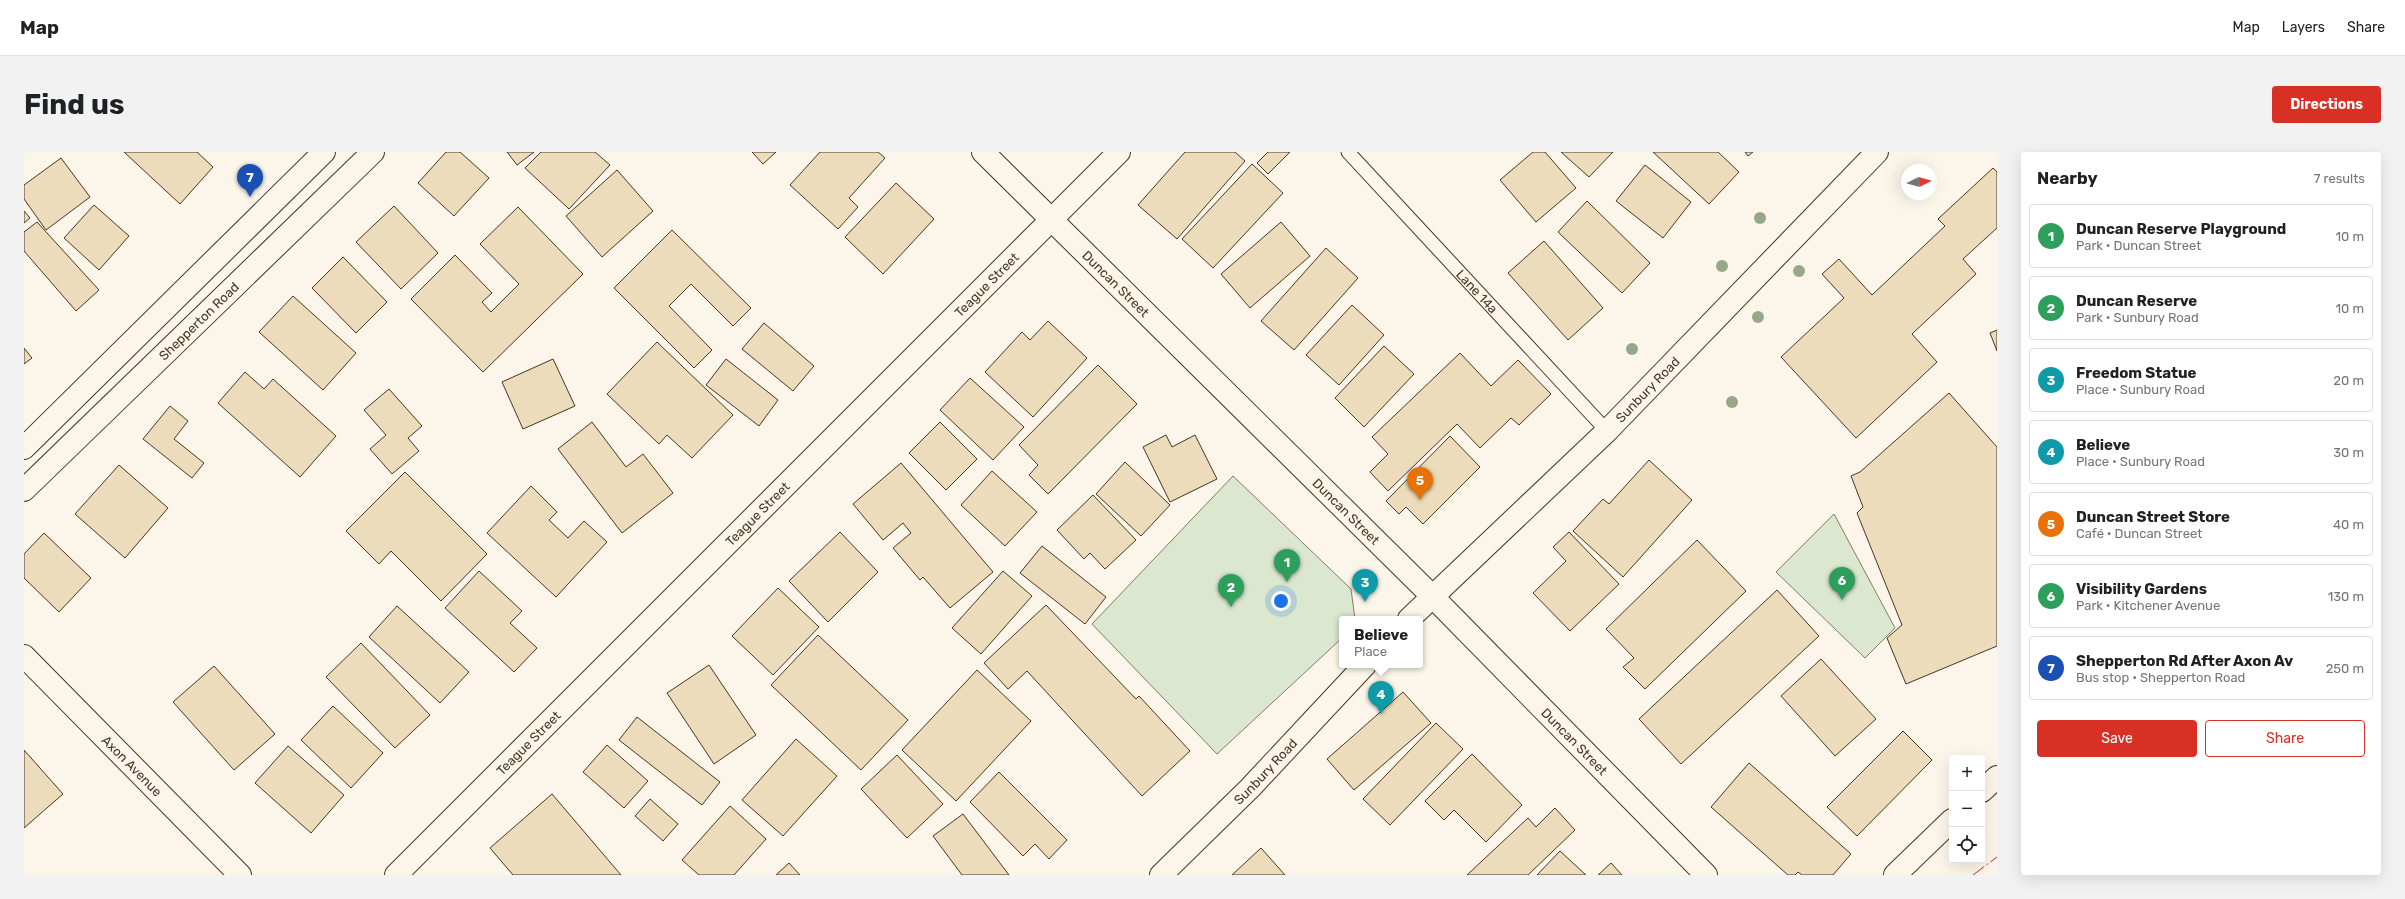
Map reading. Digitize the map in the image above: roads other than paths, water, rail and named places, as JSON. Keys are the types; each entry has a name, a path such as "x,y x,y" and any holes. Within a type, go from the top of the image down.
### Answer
{"main road":[{"path":"24,448 324,152"},
{"name":"Shepperton Road","path":"24,490 373,152"},
{"name":"Duncan Street","path":"983,152 1432,596 1706,875"},
{"name":"Teague Street","path":"396,875 1119,152"},
{"name":"Sunbury Road","path":"1412,616 1607,431 1877,152"},
{"name":"Axon Avenue","path":"24,656 240,875"},
{"name":"Sunbury Road","path":"1161,875 1250,788 1362,668"},
{"path":"1985,788 1997,777"},
{"path":"1895,875 1949,823"}],"lane":[{"name":"Lane 14a","path":"1348,152 1607,431"}],"place":[{"name":"Shepperton Rd After Axon Av","path":"250,197"},
{"name":"Duncan Street Store","path":"1420,500"},
{"name":"Duncan Reserve Playground","path":"1287,582"},
{"name":"Visibility Gardens","path":"1842,600"},
{"name":"Freedom Statue","path":"1365,602"},
{"name":"Duncan Reserve","path":"1231,607"},
{"name":"Believe","path":"1381,714"}]}
